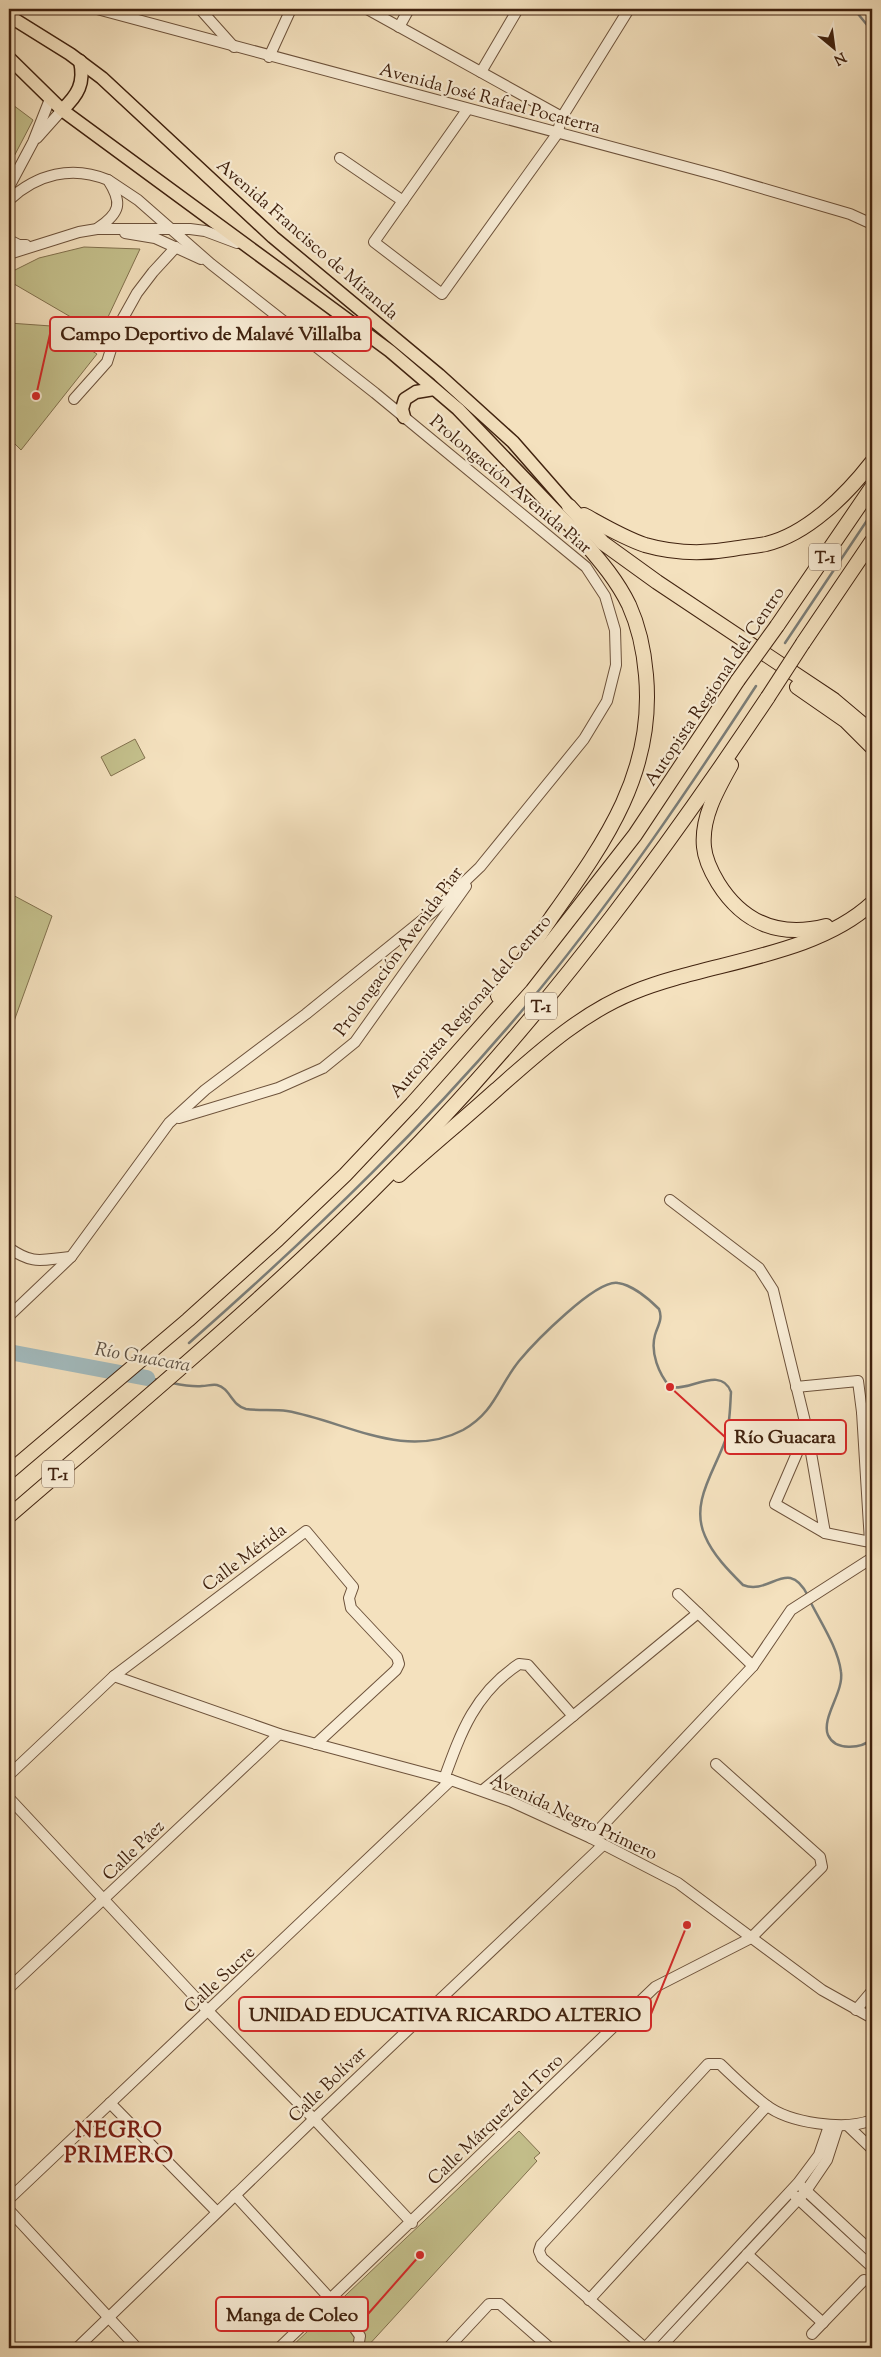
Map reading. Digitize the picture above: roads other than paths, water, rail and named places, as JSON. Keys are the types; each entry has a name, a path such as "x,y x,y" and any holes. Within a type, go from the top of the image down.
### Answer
{"highway":[{"path":"569,506 610,530 646,545 680,551 711,552 767,544 798,530 833,505 857,481 872,462"},
{"name":"Autopista Regional del Centro","path":"9,1472 188,1320 278,1240 345,1175 412,1104 521,981 635,835 738,680 872,487"},
{"path":"569,506 603,542 657,582 834,700 872,732"},
{"path":"573,530 628,573 830,709 864,737 872,747"},
{"path":"412,1104 500,993 578,882 609,832 635,779 646,736 648,690 643,647 630,607 615,579 573,530"},
{"name":"T-1","path":"9,1516 211,1342 277,1282 359,1205 437,1124 587,951 651,867 872,541"},
{"path":"767,697 715,792 705,824 704,848 712,873 732,904 745,915 769,926 796,931 813,930 844,919 861,907 872,894"},
{"path":"277,1282 312,1261 369,1203 536,1055 568,1030 601,1008 652,986 833,932 848,924 872,903"}],"main road":[{"name":"Avenida Francisco de Miranda","path":"12,16 80,61 102,78 273,237 439,375 513,442 569,506"},
{"name":"Avenida Francisco de Miranda","path":"9,58 62,110 390,351 458,409 573,530"},
{"path":"62,110 74,98 81,87 83,78 80,61"},
{"path":"404,417 402,409 405,399 416,392 434,389"}],"street":[{"name":"Avenida José Rafael Pocaterra","path":"97,9 268,57 737,181 850,214 872,224"},
{"path":"200,9 235,47"},
{"path":"268,57 291,9"},
{"path":"367,9 562,117"},
{"path":"399,27 409,9"},
{"path":"481,72 518,9"},
{"path":"467,110 374,242 442,294 557,134 562,117 629,9"},
{"path":"21,189 10,184 33,142 50,99"},
{"path":"33,142 62,110"},
{"path":"340,158 403,201"},
{"path":"9,200 21,189 49,175 82,173 108,180 138,200 174,229 211,264"},
{"path":"97,229 110,220 116,211 118,200 108,180"},
{"path":"9,254 79,232 97,229 174,229 205,232 227,238 259,255"},
{"path":"97,229 156,238 211,264"},
{"path":"9,240 19,245 40,244"},
{"path":"74,399 107,362 118,326 137,293 176,247"},
{"name":"Prolongación Avenida Piar","path":"9,1316 40,1284 71,1257 169,1123 278,1088 323,1068 355,1042 480,867 584,739 607,701 616,665 615,630 605,596 586,567 404,417 211,264"},
{"name":"Prolongación Avenida Piar","path":"176,1120 205,1090 306,1014 436,909 480,867"},
{"path":"670,1200 759,1268 773,1290 807,1430 825,1533"},
{"path":"9,1248 21,1257 41,1262 71,1257"},
{"path":"40,1284 43,1271 41,1262"},
{"path":"796,1386 858,1381 867,1413 871,1542 825,1533 775,1504 807,1430"},
{"name":"Calle Mérida","path":"9,1775 114,1676 306,1531 353,1587 349,1598 350,1608 397,1657 399,1664 396,1670 316,1744"},
{"path":"591,1838 753,1666 791,1610 872,1558"},
{"path":"678,1594 753,1666"},
{"path":"483,1790 698,1613"},
{"path":"447,1779 461,1733 474,1709 485,1694 519,1664 528,1665 573,1716"},
{"name":"Avenida Negro Primero","path":"114,1676 279,1734 483,1790 591,1838 678,1883 822,1990 872,2018"},
{"name":"Calle Páez","path":"9,1988 279,1734"},
{"name":"Calle Márquez del Toro","path":"279,2348 655,1987 751,1938 822,1867 823,1862 820,1857 716,1764"},
{"name":"Calle Sucre","path":"9,2199 208,2011 447,1779"},
{"path":"9,1798 208,2011 314,2118 412,2222"},
{"name":"Calle Bolívar","path":"77,2348 314,2118 602,1845"},
{"path":"856,2010 872,1991"},
{"path":"838,2126 827,2160 806,2191 794,2196 645,2348 542,2258 539,2251 547,2238 708,2064 720,2064 767,2106 788,2116 838,2126 860,2125 872,2120"},
{"path":"110,2103 217,2212"},
{"path":"589,2300 767,2106"},
{"path":"838,2126 872,2149"},
{"path":"660,2348 747,2254 794,2196 798,2183 838,2126"},
{"path":"798,2183 872,2252"},
{"path":"235,2195 358,2331 360,2342 358,2348"},
{"path":"794,2196 872,2267"},
{"path":"9,2210 137,2348"},
{"path":"747,2254 823,2323"},
{"path":"812,2334 864,2280"},
{"path":"448,2348 489,2304 495,2302 500,2304 548,2348"}],"waterway":[{"path":"854,9 872,31"},
{"path":"785,643 872,513"},
{"path":"189,1343 282,1259 372,1173 500,1037 540,989 625,878 679,802 756,686"},
{"name":"Río Guacara","path":"172,1383 194,1386 217,1385 225,1390 237,1404 246,1409 287,1411 375,1436 419,1442 441,1438 463,1430 474,1423 489,1407 519,1361 581,1301 608,1284 618,1283 629,1286 659,1309 660,1319 655,1335 654,1349 656,1363 670,1387 678,1388 712,1380 726,1384 731,1392 727,1435 705,1488 700,1512 701,1524 712,1550 743,1585 762,1586 786,1578 793,1579 801,1584 808,1596"},
{"name":"Río Guacara","path":"9,1352 147,1378"},
{"name":"Río Guacara","path":"147,1378 159,1380"},
{"name":"Río Guacara","path":"810,1601 833,1645 841,1672 839,1688 828,1721 828,1735 836,1744 848,1747 861,1745 872,1739"}],"place":[{"name":"Campo Deportivo de Malavé Villalba","path":"36,396"},
{"name":"Río Guacara","path":"670,1387"},
{"name":"UNIDAD EDUCATIVA RICARDO ALTERIO","path":"687,1925"},
{"name":"Manga de Coleo","path":"420,2255"}],"district":[{"name":"NEGRO PRIMERO","path":"119,2142"}]}
